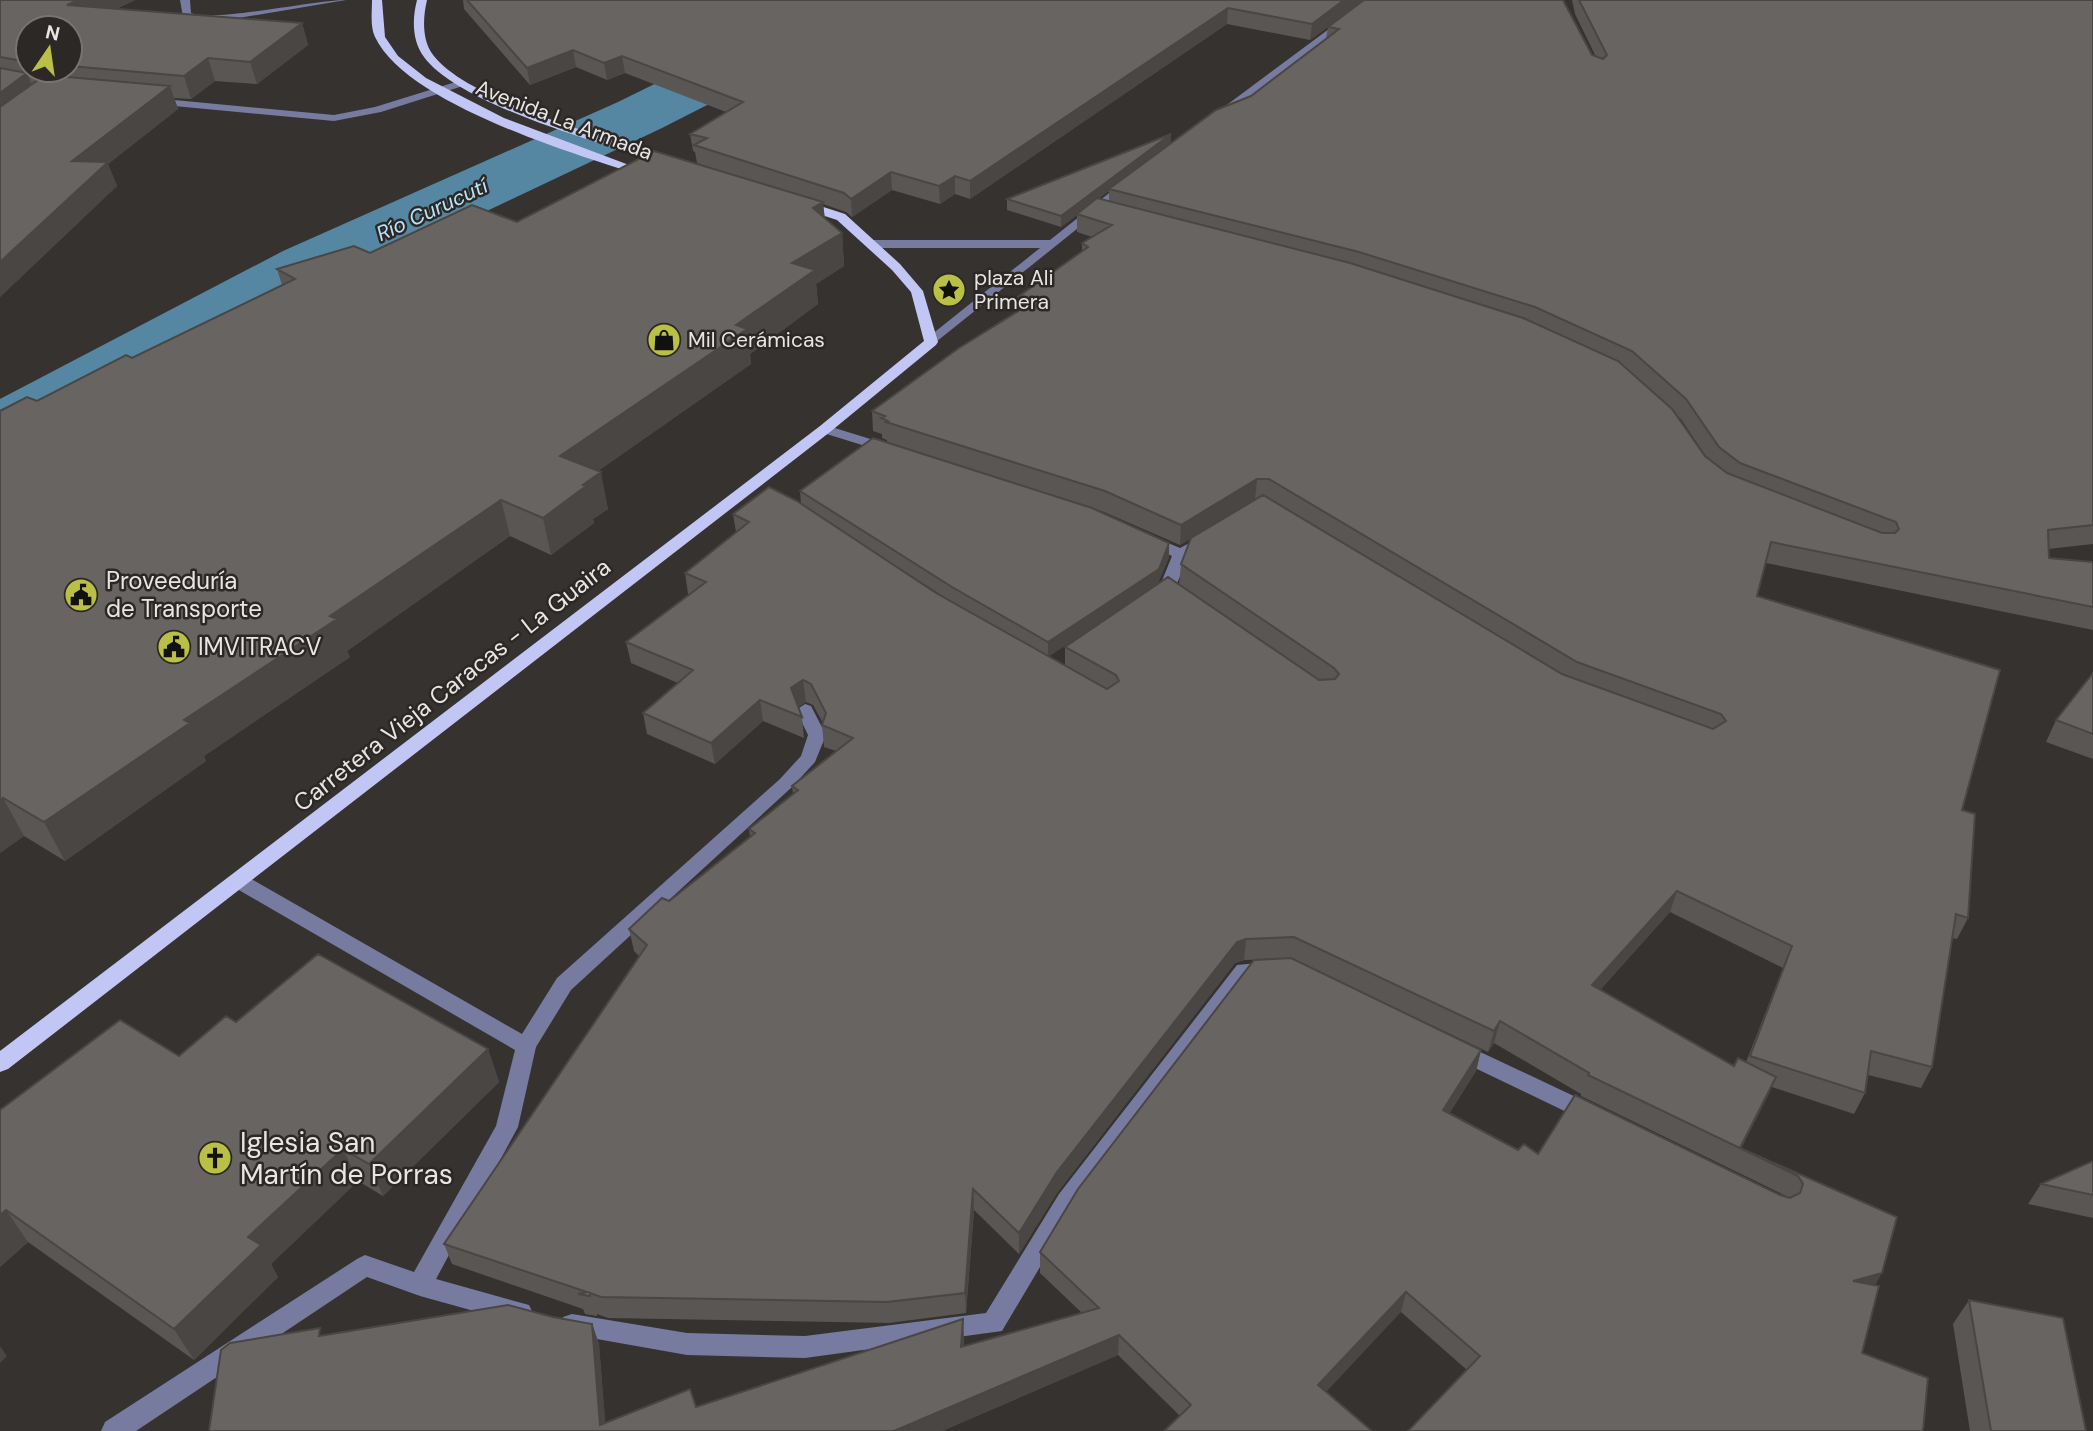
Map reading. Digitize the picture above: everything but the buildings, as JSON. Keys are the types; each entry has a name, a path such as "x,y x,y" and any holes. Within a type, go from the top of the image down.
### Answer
{"main road":[{"name":"Avenida La Armada","path":"377,0 380,39 403,67 438,90 496,119 651,175"},
{"name":"Avenida La Armada","path":"422,0 419,24 422,41 431,60 463,83 518,110 673,163"},
{"path":"791,201 841,217 917,291 931,342"},
{"path":"832,230 870,244"},
{"name":"Carretera Vieja Caracas - La Guaira","path":"0,1063 746,487 825,429 931,342"}],"street":[{"path":"185,0 186,15 195,19 215,19 266,5 341,0"},
{"path":"1206,125 1374,0"},
{"path":"145,100 334,118 377,110 463,83"},
{"path":"931,342 1050,244 1100,211 1139,176"},
{"path":"870,244 1050,244"},
{"path":"825,429 901,453"},
{"path":"746,487 770,498"},
{"path":"1133,533 1181,554"},
{"path":"1190,603 1162,591 1181,554 1215,533"},
{"path":"420,1284 508,1127 526,1046 564,984 786,783 809,758 817,735 805,710"},
{"path":"239,881 526,1046"},
{"path":"114,1431 365,1266 561,1324 687,1344 805,1347 993,1323 1067,1201 1244,971 1291,969"},
{"path":"1441,1042 1604,1121"}],"waterway":[{"name":"Río Curucutí","path":"0,432 309,267 640,115 869,0"}],"place":[{"name":"plaza Ali Primera","path":"949,290"},
{"name":"Mil Cerámicas","path":"664,340"},
{"name":"Proveeduría de Transporte","path":"81,595"},
{"name":"IMVITRACV","path":"174,647"},
{"name":"Iglesia San Martín de Porras","path":"215,1158"}]}
